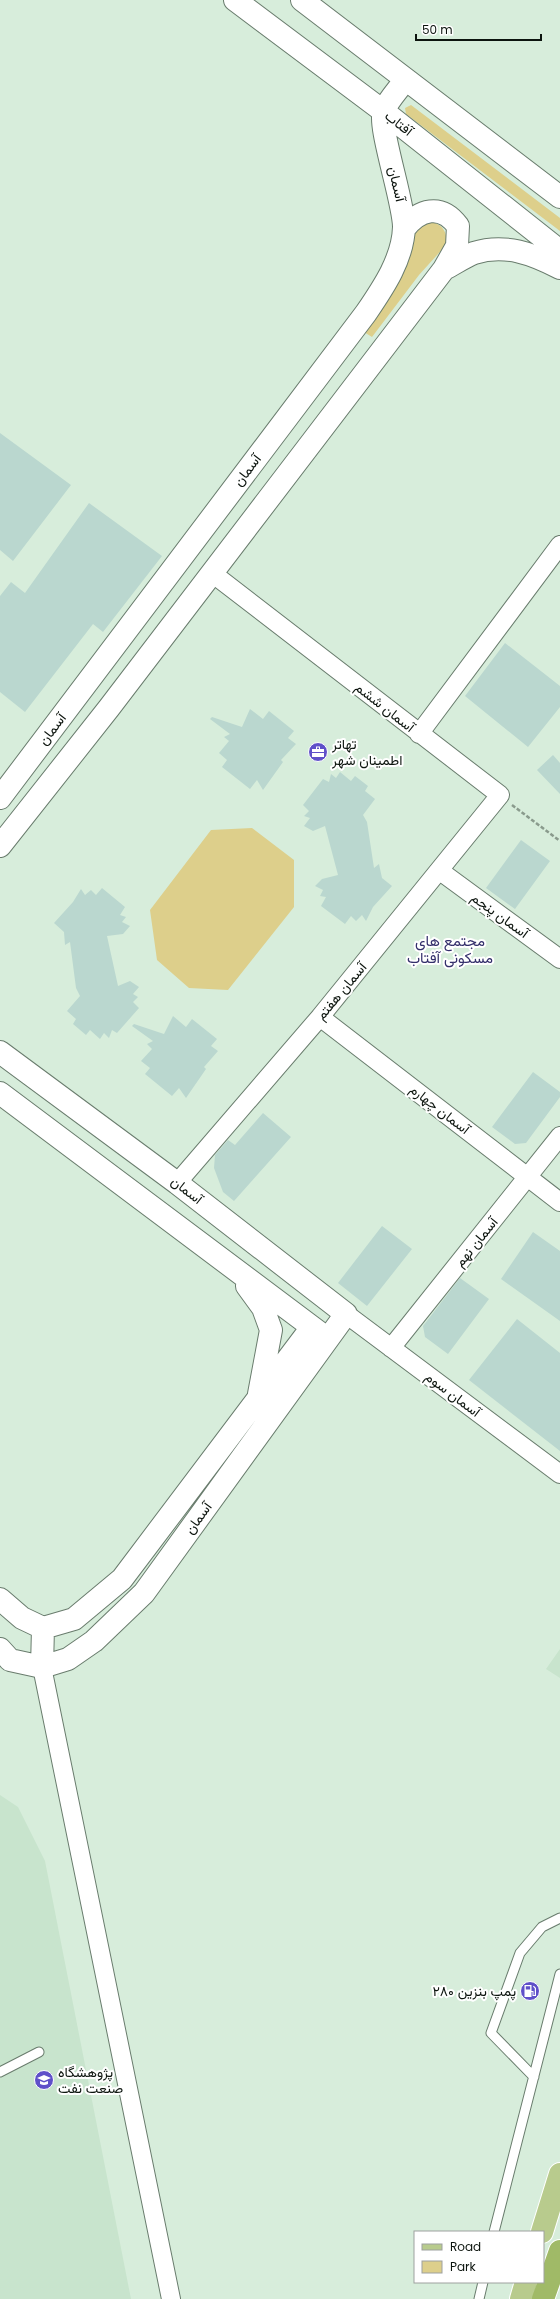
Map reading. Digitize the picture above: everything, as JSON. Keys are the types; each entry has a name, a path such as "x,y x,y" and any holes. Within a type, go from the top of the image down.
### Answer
{"highway":[{"path":"543,2299 560,2251"}],"main road":[{"path":"542,2231 560,2174"},
{"path":"521,2299 526,2283"}],"street":[{"name":"آفتاب","path":"235,0 383,111 560,251"},
{"path":"302,0 560,197"},
{"path":"383,111 406,80"},
{"name":"آسمان","path":"0,798 366,314 394,267 404,229 403,211 395,171 385,136 383,111"},
{"path":"0,846 212,573 444,269 457,246 458,226 454,220 438,211 426,211 412,218 404,229"},
{"path":"444,269 473,253 491,249 523,252 560,268"},
{"path":"419,734 560,545"},
{"name":"آسمان ششم","path":"212,573 500,795"},
{"name":"آسمان هفتم","path":"177,1183 320,1017 440,871 500,795"},
{"name":"آسمان پنجم","path":"440,871 560,959"},
{"name":"آسمان چهارم","path":"320,1017 560,1202"},
{"name":"آسمان","path":"0,1052 177,1183 346,1314 319,1333 258,1398 122,1579 74,1619 43,1628"},
{"path":"0,1093 319,1333"},
{"name":"آسمان نهم","path":"391,1348 560,1136"},
{"path":"234,1269 263,1308 271,1330 258,1398"},
{"name":"آسمان سوم","path":"346,1314 560,1474"},
{"name":"آسمان","path":"42,1667 68,1659 94,1641 144,1593 319,1333"},
{"path":"0,1599 22,1618 43,1628 42,1667 171,2299"},
{"path":"0,1649 10,1660 42,1667"}],"lane":[{"path":"534,2077 491,2033 520,1953 542,1927 560,1918"},
{"path":"494,2231 560,1974"},
{"path":"0,2072 39,2052"},
{"path":"479,2299 483,2283"}],"path":[{"path":"500,795 560,841"}],"shaded area":[{"path":"560,1649 560,1678 546,1669"},
{"name":"پژوهشگاه صنعت نفت","path":"0,1795 18,1807 45,1861 131,2299 0,2299"}],"green space":[{"path":"411,105 560,218 560,231 406,114 405,108"},
{"path":"432,222 442,227 446,236 447,244 419,275 372,337 364,332 389,297 404,270 415,232 424,223"},
{"path":"252,828 294,860 294,907 228,990 189,988 157,960 150,910 211,830"}],"building":[{"path":"0,433 71,485 13,561 0,550"},
{"path":"89,503 162,556 103,632 93,624 25,712 0,692 0,596 11,582 25,593"},
{"path":"505,643 560,686 560,707 528,747 465,696"},
{"path":"250,709 263,719 269,711 294,731 288,738 296,744 281,760 283,762 263,790 257,780 250,789 222,767 227,760 219,753 229,741 224,737 230,734 210,719 212,717 242,727"},
{"path":"553,755 560,763 560,794 537,770"},
{"path":"340,772 351,781 355,776 368,786 365,791 375,799 363,815 367,822 374,868 379,864 382,878 392,886 373,907 366,921 362,915 356,921 351,916 345,924 321,906 326,897 320,896 323,890 315,886 322,879 338,875 325,826 313,831 304,826 310,818 304,816 309,811 303,805 323,779 329,782 331,774 336,778"},
{"path":"521,840 550,861 515,909 486,888"},
{"path":"102,888 125,907 120,915 126,917 122,922 130,926 123,934 107,936 118,986 130,981 139,987 133,994 138,997 133,1002 139,1008 117,1033 112,1030 109,1038 104,1033 100,1039 90,1030 86,1035 73,1024 76,1019 67,1011 80,996 76,988 70,942 65,945 64,932 54,923 73,902 81,889 85,895 91,890 96,895"},
{"path":"173,1016 186,1027 192,1019 217,1039 211,1046 218,1051 204,1067 206,1069 186,1098 179,1088 172,1096 145,1074 150,1068 141,1061 152,1049 147,1044 153,1041 132,1026 134,1024 164,1034"},
{"path":"533,1072 560,1092 560,1097 526,1143 515,1144 492,1127"},
{"path":"263,1113 291,1137 234,1201 223,1192 214,1168 215,1155 228,1140 235,1145"},
{"path":"382,1226 412,1249 367,1306 338,1283"},
{"path":"533,1232 560,1251 560,1321 501,1279"},
{"path":"460,1278 489,1299 448,1354 425,1337 423,1326"},
{"path":"517,1319 560,1353 560,1451 469,1380"}],"place":[{"name":"تهاتر اطمینان شهر","path":"318,752"},
{"name":"پمپ بنزین ۲۸۰","path":"530,1991"},
{"name":"پژوهشگاه صنعت نفت","path":"44,2080"}],"district":[{"name":"مجتمع های مسکونی آفتاب","path":"450,948"}]}
